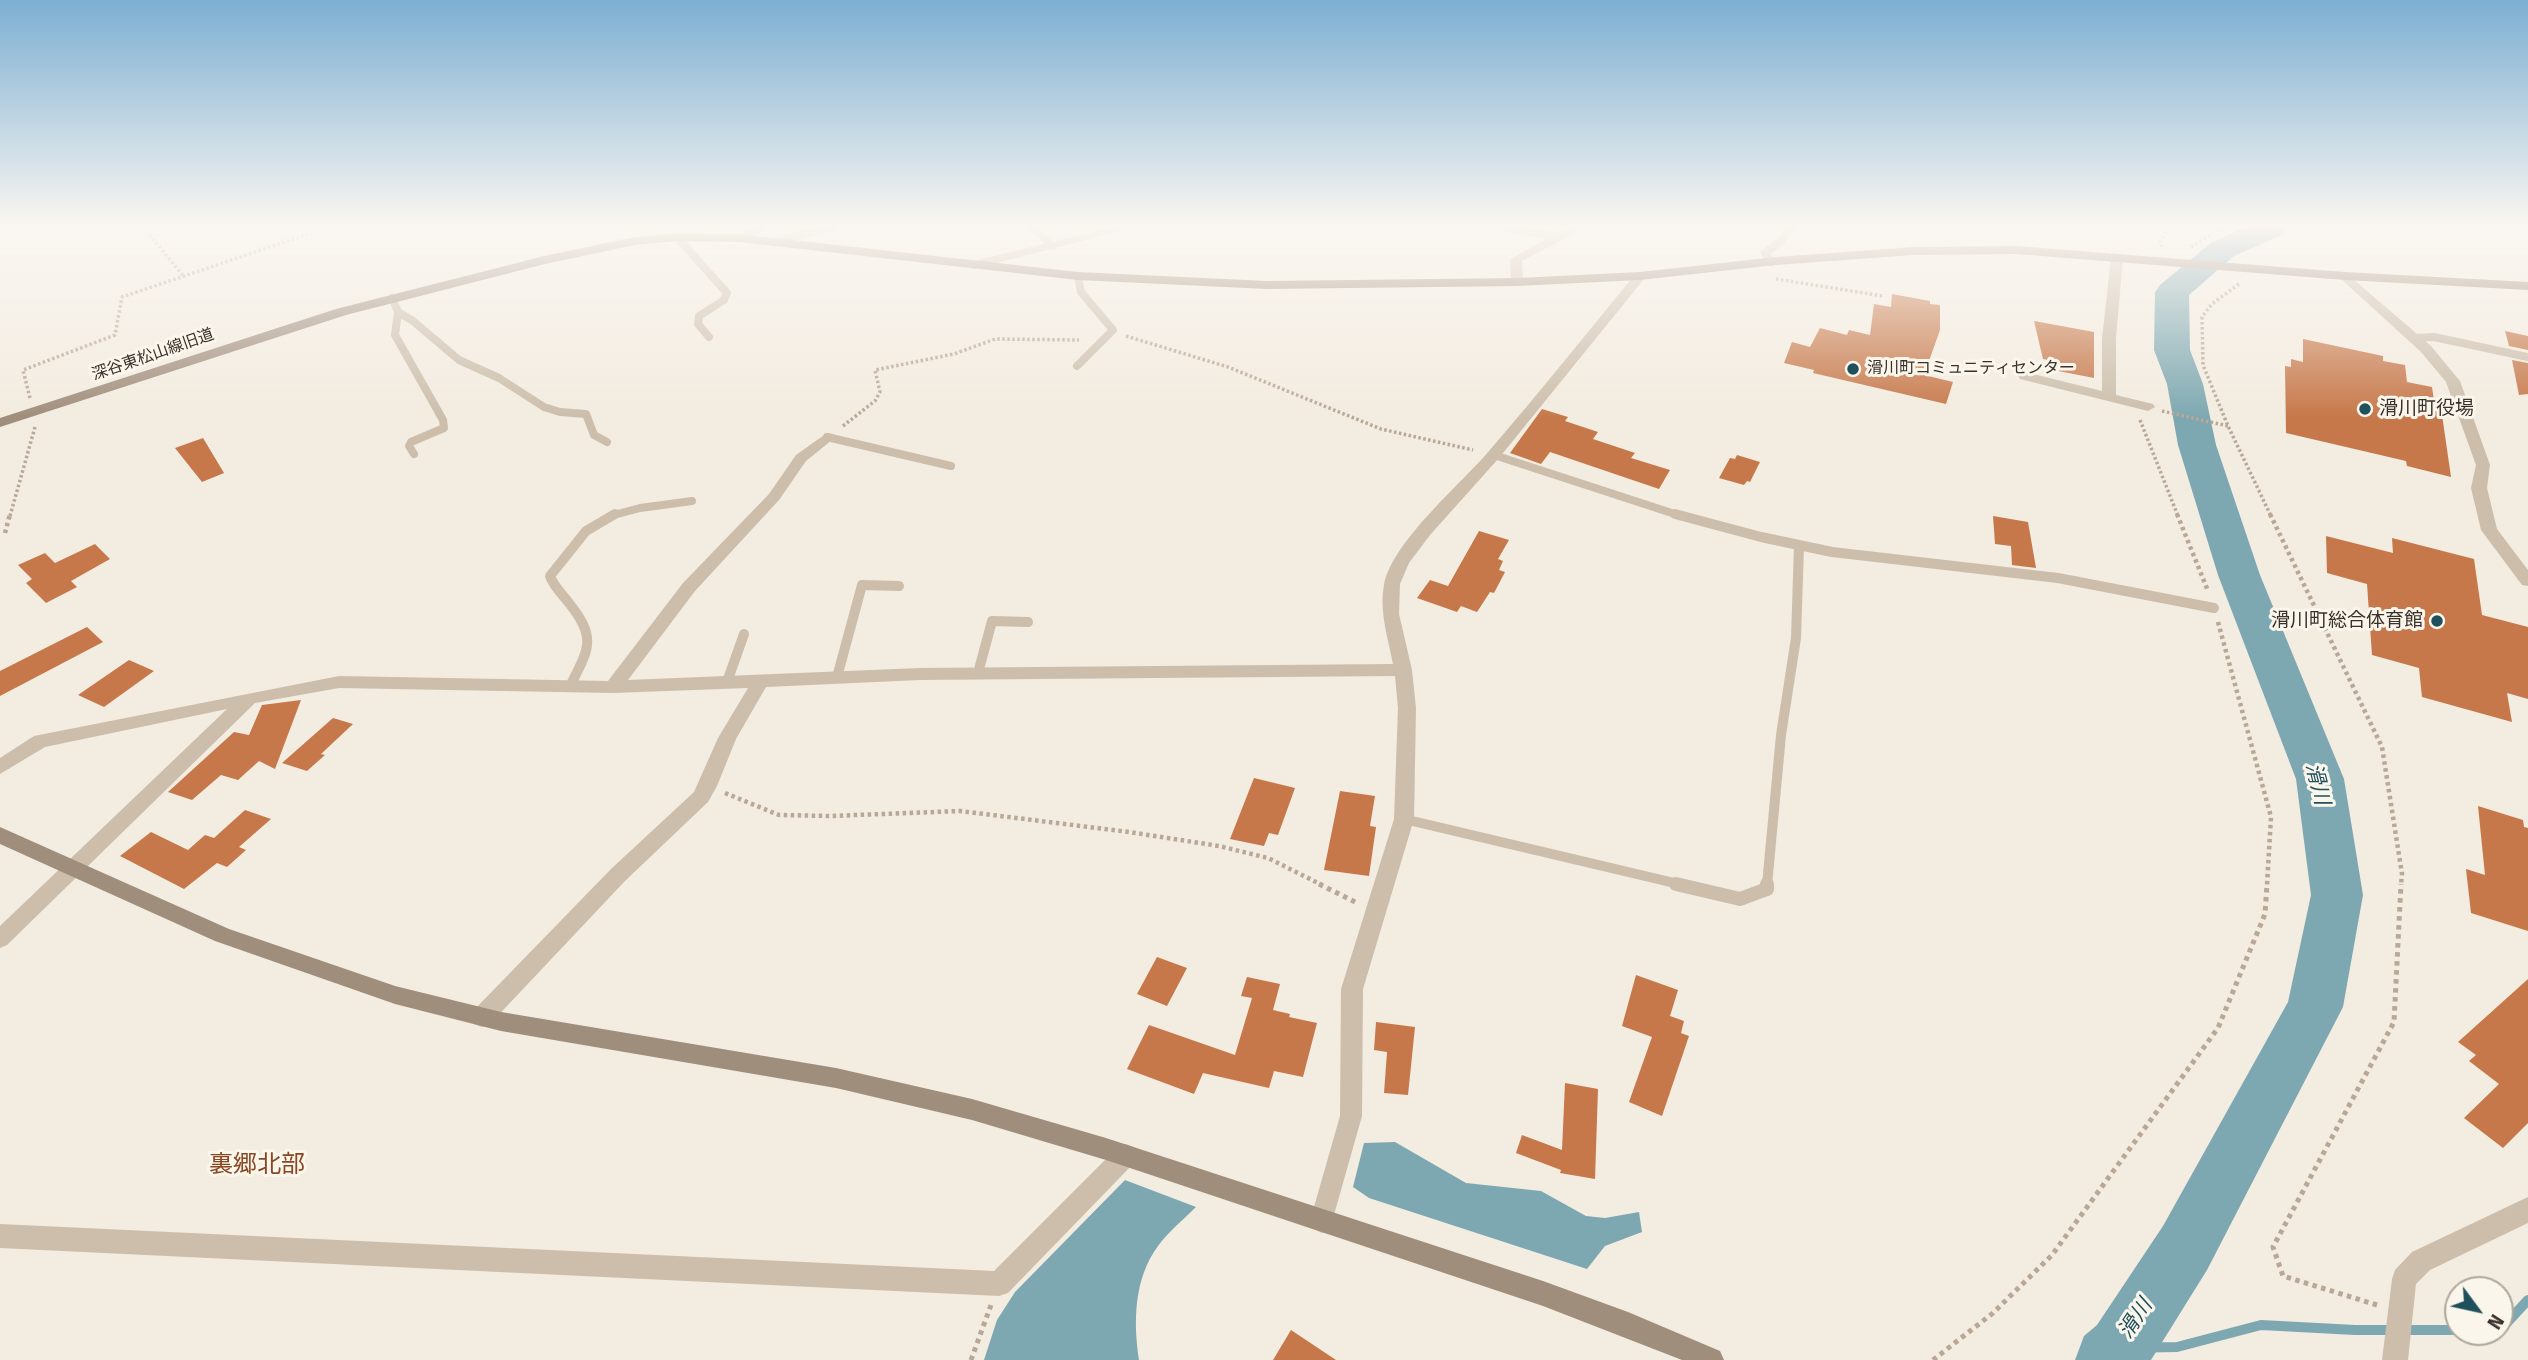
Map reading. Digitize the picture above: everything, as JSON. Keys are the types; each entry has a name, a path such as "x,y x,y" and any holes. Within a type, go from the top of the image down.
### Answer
{"street":[{"name":"深谷東松山線旧道","path":"0,423 284,328 422,290"},
{"path":"1322,1221 1351,1116 1352,989 1404,819 1408,708 1404,670 1391,614 1392,584 1401,562 1424,531 1494,455 1628,290"},
{"path":"2109,396 2109,338 2114,290"},
{"path":"2361,290 2414,338 2454,381 2483,465 2479,488 2488,530 2528,581"},
{"path":"2025,376 2148,407"},
{"path":"613,687 689,587 774,497 801,458 827,438"},
{"path":"0,767 40,741 339,682 613,687 978,673 1404,670"},
{"path":"482,1017 618,876 701,797 727,738 761,680"},
{"path":"0,939 250,698"},
{"path":"0,835 222,937 320,971 482,1017 553,1032 836,1078 980,1111 1126,1155 1575,1304 1711,1360"},
{"path":"0,1236 999,1284 1126,1155"},
{"path":"2395,1360 2404,1279 2421,1261 2528,1209"}],"lane":[{"path":"709,337 698,324 699,316 724,300 727,293 725,290"},
{"path":"1077,366 1113,330 1081,290"},
{"path":"392,298 398,312 395,335 443,420 444,428 411,442 409,446 414,454"},
{"path":"398,312 413,321 458,360 499,378 544,407 560,412 586,414 594,435 607,442"},
{"path":"2414,338 2434,337 2528,357"},
{"path":"827,438 951,466"},
{"path":"1494,455 1659,509 1799,546 1844,555 2060,579 2178,605 2214,608"},
{"path":"570,686 588,650 589,639 584,626 550,576 571,547 593,525 619,512 692,501"},
{"path":"1404,819 1740,899 1767,889 1781,735 1796,638 1799,546"},
{"path":"837,677 862,584 899,586"},
{"path":"978,673 992,621 1028,622"},
{"path":"727,682 744,634"}],"path":[{"path":"5,533 35,430 34,413 23,370 116,335 122,297 142,290"},
{"path":"1848,290 1883,296"},
{"path":"2230,290 2212,304 2202,317 2203,365 2228,426 2382,747 2402,874 2394,1022 2273,1247 2283,1276 2401,1312"},
{"path":"1113,330 1228,367 1381,429 1494,455"},
{"path":"827,438 875,401 880,393 875,370 954,354 995,339 1101,341"},
{"path":"1933,1360 1993,1313 2052,1255 2218,1028 2265,914 2271,817 2214,608 2133,403"},
{"path":"2148,407 2228,426"},
{"path":"708,786 779,815 831,816 960,811 1219,846 1268,858 1376,911"},
{"path":"971,1360 999,1284"}],"water":[{"path":"1395,1142 1466,1183 1541,1191 1586,1216 1605,1218 1639,1212 1642,1232 1605,1246 1587,1269 1369,1198 1353,1187 1364,1143"},
{"path":"1125,1180 1196,1207 1162,1241 1144,1272 1136,1316 1139,1360 984,1360 997,1320 1015,1292"}],"building":[{"path":"1892,294 1940,305 1940,330 1924,375 1953,382 1946,404 1813,373 1814,370 1784,363 1792,342 1810,347 1820,328 1847,335 1849,330 1870,335 1874,304 1891,307"},
{"path":"2034,321 2094,332 2094,378 2048,369 2048,360 2043,359"},
{"path":"2505,331 2528,336 2528,350 2509,346"},
{"name":"滑川町役場","path":"2303,339 2383,356 2383,361 2405,365 2407,382 2432,387 2435,407 2441,408 2451,477 2407,466 2406,461 2286,433 2285,366 2291,367 2291,359 2303,362"},
{"path":"2512,360 2528,363 2528,394 2519,395"},
{"path":"1542,409 1568,417 1565,421 1598,432 1593,439 1635,453 1631,458 1670,470 1659,489 1550,452 1541,464 1510,453"},
{"path":"203,438 224,473 202,482 175,448"},
{"path":"1737,455 1760,462 1750,482 1747,481 1744,485 1719,478 1730,458 1735,459"},
{"path":"1993,516 2028,522 2036,568 2012,565 2011,546 1995,544"},
{"path":"1479,531 1509,540 1498,559 1503,561 1499,570 1505,572 1494,593 1490,592 1477,612 1461,606 1457,612 1417,598 1430,580 1448,586"},
{"name":"滑川町総合体育館","path":"2326,536 2393,553 2392,538 2474,559 2482,615 2528,627 2528,699 2507,693 2512,722 2422,697 2419,668 2372,655 2367,584 2327,573"},
{"path":"95,544 110,559 71,581 77,587 46,603 26,583 32,579 18,565 45,553 55,563"},
{"path":"87,627 103,642 0,696 0,671"},
{"path":"129,660 154,671 104,707 78,695"},
{"path":"301,700 275,769 259,761 238,780 221,775 192,800 168,792 234,732 249,735 262,705"},
{"path":"333,718 353,724 307,771 282,763"},
{"path":"1254,778 1295,788 1278,835 1269,833 1264,846 1230,839"},
{"path":"1340,791 1375,796 1370,826 1376,827 1369,876 1324,870"},
{"path":"2478,806 2523,820 2524,827 2528,828 2528,931 2471,913 2466,869 2485,875"},
{"path":"245,810 271,819 239,847 246,850 227,867 217,863 184,889 120,856 151,832 188,850 205,835 214,838"},
{"path":"1157,957 1187,968 1167,1006 1137,994"},
{"path":"1636,975 1678,990 1670,1016 1684,1021 1681,1033 1689,1036 1662,1116 1629,1102 1652,1037 1622,1026"},
{"path":"1247,977 1280,984 1273,1010 1290,1014 1289,1017 1317,1023 1303,1077 1274,1071 1269,1088 1203,1073 1194,1094 1127,1069 1149,1025 1235,1055 1252,998 1241,996"},
{"path":"2528,979 2528,1123 2503,1148 2464,1118 2499,1084 2469,1061 2476,1055 2458,1042"},
{"path":"1376,1022 1415,1027 1408,1095 1384,1093 1387,1052 1374,1050"},
{"path":"1565,1083 1598,1089 1595,1179 1560,1173 1561,1170 1516,1153 1522,1135 1562,1150"},
{"path":"1291,1330 1336,1360 1273,1360"}],"waterway":[{"name":"滑川","path":"2108,1360 2120,1348 2185,1248 2315,1007 2337,895 2320,779 2239,575 2197,445 2185,384 2172,350 2174,290"},
{"path":"2514,1315 2528,1300"},
{"path":"2120,1348 2177,1347 2261,1325 2355,1330 2444,1330"}],"place":[{"name":"滑川町コミュニティセンター","path":"1853,369"},
{"name":"滑川町役場","path":"2365,409"},
{"name":"滑川町総合体育館","path":"2437,621"}],"district":[{"name":"裏郷北部","path":"257,1165"}]}
